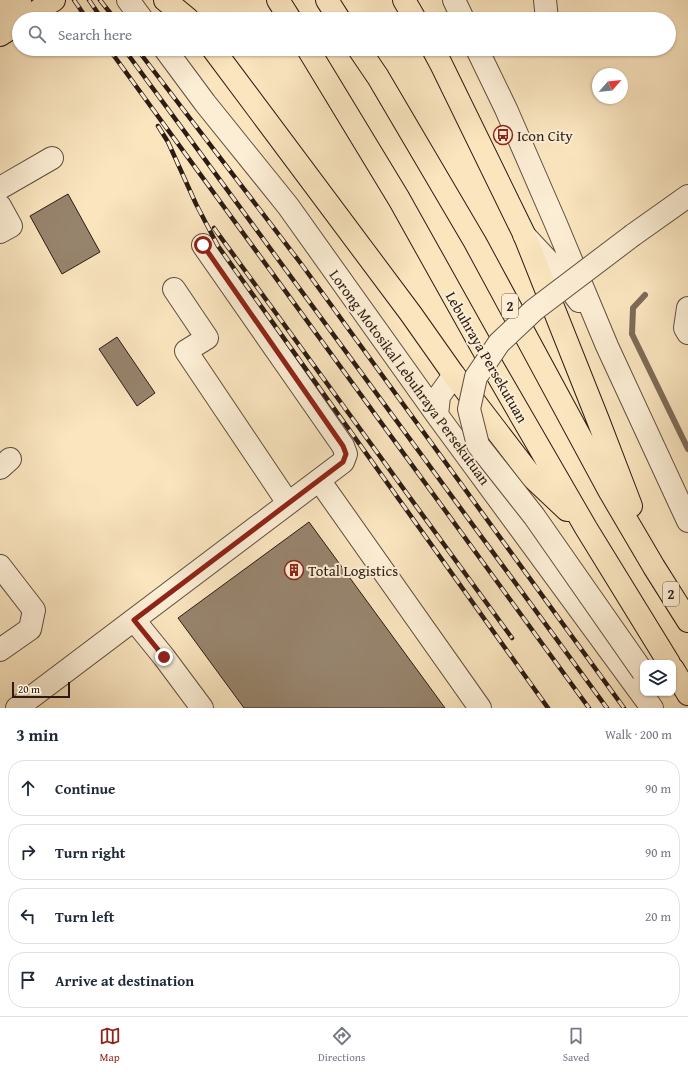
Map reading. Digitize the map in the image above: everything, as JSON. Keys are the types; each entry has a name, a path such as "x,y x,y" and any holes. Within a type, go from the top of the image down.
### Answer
{"highway":[{"path":"0,12 20,0"},
{"path":"165,0 180,12"},
{"path":"181,0 188,12"},
{"path":"278,0 286,12"},
{"path":"327,0 335,12"},
{"path":"404,0 411,12"},
{"path":"36,12 53,1"},
{"path":"0,35 12,27"},
{"path":"218,56 411,314 454,375 532,477 586,528"},
{"name":"Lebuhraya Persekutuan","path":"312,56 399,199 494,369 586,528 667,660"},
{"name":"2","path":"364,56 378,77 475,242 610,492 688,621"},
{"path":"437,56 524,234 598,420 654,567"},
{"path":"676,675 688,694"}],"street":[{"path":"128,0 137,12"},
{"path":"454,0 460,12"},
{"path":"545,0 546,12"},
{"name":"Lorong Motosikal Lebuhraya Persekutuan","path":"170,56 205,103 288,206 437,415 652,708"},
{"path":"480,56 506,110 556,224 607,346 688,521"},
{"path":"0,188 52,158"},
{"path":"640,668 534,516 478,445 470,409 476,377 500,343 534,310 633,235 688,196"},
{"path":"0,206 11,226 0,232"},
{"path":"524,234 552,265 574,293 607,346"},
{"path":"18,708 343,462 346,454 343,446 203,245"},
{"path":"174,289 207,338 186,351 288,503"},
{"path":"437,415 439,396 454,375"},
{"path":"319,480 480,708"},
{"path":"0,566 34,610 30,629 0,650"},
{"path":"134,620 202,708"},
{"path":"660,696 668,708"}],"building":[{"path":"68,194 100,252 62,274 30,216"},
{"path":"117,337 155,393 137,406 99,349"},
{"name":"Total Logistics","path":"309,522 445,708 244,708 178,618"}],"waterway":[{"path":"645,295 633,308 632,334 688,449"}],"railway":[{"path":"74,0 82,12"},
{"path":"89,0 97,12"},
{"path":"100,0 109,12"},
{"path":"114,56 589,708"},
{"path":"129,56 607,708"},
{"path":"142,56 302,265 624,708"},
{"path":"158,126 168,142 196,204 218,246 548,708"},
{"path":"214,228 512,638"}],"place":[{"name":"Icon City","path":"503,135"},
{"name":"Total Logistics","path":"294,570"}],"route":[{"path":"164,657 134,620 343,462 346,454 343,446 203,245"}]}
